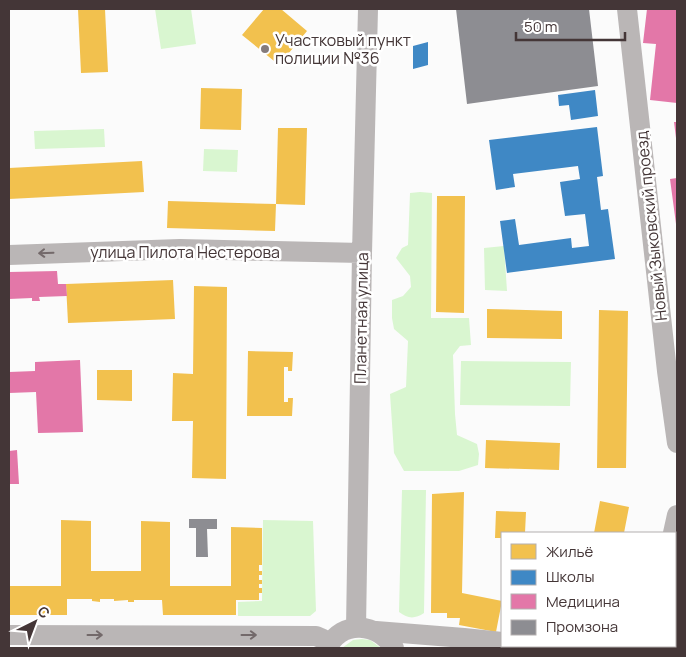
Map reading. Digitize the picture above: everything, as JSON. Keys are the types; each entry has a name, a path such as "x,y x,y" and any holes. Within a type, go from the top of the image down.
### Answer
{"street":[{"name":"Планетная улица","path":"356,628 368,9"},
{"name":"Новый Зыковский проезд","path":"627,9 666,362 677,443"},
{"name":"улица Пилота Нестерова","path":"9,255 173,249 362,253"},
{"path":"673,532 677,515"},
{"path":"9,635 316,636 323,639 328,647 335,637 345,631 366,628 376,631 501,642"},
{"path":"376,631 387,639 394,648"},
{"path":"430,648 464,638"}],"green space":[{"path":"155,9 191,9 196,44 161,49"},
{"path":"104,129 105,147 35,149 34,131"},
{"path":"204,149 238,150 237,172 203,171"},
{"path":"410,193 432,193 431,318 469,318 471,345 460,346 453,355 455,414 457,435 477,444 479,454 478,465 459,471 404,471 394,453 390,394 406,387 408,341 394,329 392,300 403,296 411,287 410,276 396,258 402,248 408,245"},
{"path":"504,246 507,291 485,290 484,248"},
{"path":"461,361 571,362 570,406 460,405"},
{"path":"402,490 426,490 424,613 415,617 408,617 399,612"},
{"path":"263,520 313,521 316,611 310,616 238,616 238,602 262,601"},
{"path":"353,640 370,640 381,648 342,648"}],"building: Жильё":[{"path":"78,9 105,9 108,72 81,73"},
{"path":"264,9 281,9 307,31 279,65 242,35"},
{"path":"201,88 242,89 241,130 200,129"},
{"path":"278,128 307,128 305,205 276,204"},
{"path":"142,161 144,192 9,199 9,168"},
{"path":"437,196 465,196 464,313 436,312"},
{"path":"168,201 276,204 275,231 167,228"},
{"path":"173,280 175,319 68,323 66,284"},
{"path":"194,286 227,287 226,479 192,478 193,421 172,421 173,373 193,374"},
{"path":"487,309 562,311 562,339 487,338"},
{"path":"599,310 628,311 626,468 597,468"},
{"path":"248,351 293,352 292,371 288,371 288,367 284,367 284,402 288,402 288,398 293,398 292,416 247,416"},
{"path":"97,370 132,370 132,401 97,400"},
{"path":"486,440 560,443 559,470 485,468"},
{"path":"464,492 462,593 501,601 496,632 459,625 460,618 447,618 447,613 431,613 432,494"},
{"path":"600,501 629,507 624,532 594,532"},
{"path":"496,511 526,512 525,532 501,532 501,538 495,538"},
{"path":"61,520 91,521 91,571 141,571 141,521 170,522 170,586 231,586 231,527 262,528 262,565 259,565 259,571 262,571 262,575 259,575 259,580 262,580 262,584 259,584 259,588 262,588 262,593 259,593 259,600 236,600 236,615 163,615 162,600 134,600 134,602 128,602 128,600 100,599 100,602 92,601 92,599 67,599 67,615 9,615 9,586 61,586"}],"building: Школы":[{"path":"428,42 428,65 413,69 413,46"},
{"path":"595,90 598,116 571,120 569,105 559,106 558,95"},
{"path":"597,127 603,176 597,177 601,210 608,209 615,259 507,273 500,221 515,219 519,245 571,238 572,248 589,246 585,214 565,216 560,182 580,179 578,166 513,174 515,187 496,190 489,140"}],"building: Медицина":[{"path":"647,9 677,9 677,103 650,100 656,44 643,43"},
{"path":"674,122 677,122 677,138 676,138"},
{"path":"677,178 677,224 676,224 670,179"},
{"path":"57,271 58,284 66,284 67,296 39,297 40,301 32,301 32,298 9,299 9,272"},
{"path":"80,360 83,432 38,433 36,392 9,393 9,372 35,371 35,362"},
{"path":"17,450 19,484 9,484 9,451"}],"building: Промзона":[{"path":"456,9 589,9 598,86 467,104"},
{"path":"189,519 217,519 217,529 207,529 208,557 196,557 196,528 189,528"}],"place":[{"name":"Участковый пункт полиции №36","path":"265,49"}]}
